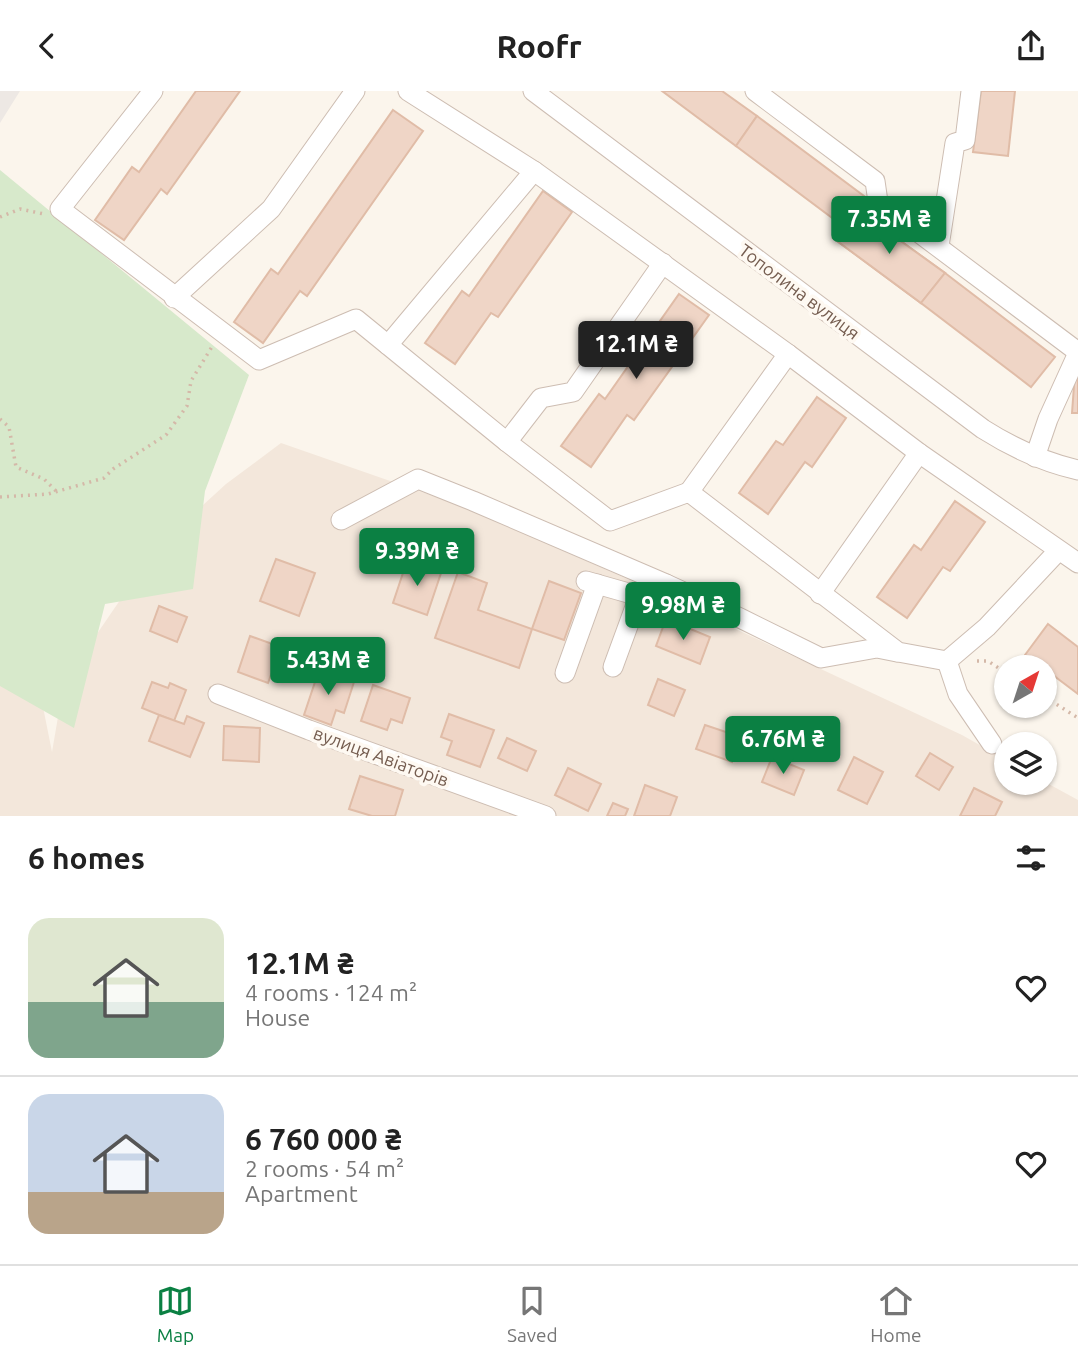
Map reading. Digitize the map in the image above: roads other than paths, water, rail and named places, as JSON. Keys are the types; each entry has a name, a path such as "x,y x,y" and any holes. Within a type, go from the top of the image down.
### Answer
{"street":[{"path":"153,91 60,209 259,360 356,319 507,442 610,521 689,492 788,354"},
{"path":"174,297 271,209 355,91"},
{"path":"408,91 534,171 788,354 919,453 1078,563"},
{"name":"Тополина вулиця","path":"533,91 983,429 1010,446 1035,457 1078,470"},
{"path":"755,91 875,181 878,202 1078,352 1048,419 1035,457"},
{"path":"939,246 955,143 965,140 971,91"},
{"path":"388,345 534,171"},
{"path":"507,442 541,398 573,392 663,263"},
{"path":"820,594 919,453"},
{"path":"341,520 418,479 666,584 821,659 877,648 947,661"},
{"path":"689,492 898,652"},
{"path":"947,661 987,627 1058,551"},
{"path":"565,673 591,582 660,602 666,584"},
{"path":"613,667 639,596"},
{"path":"947,661 958,694 992,744"},
{"name":"вулиця Авіаторів","path":"218,694 546,816"}]}
